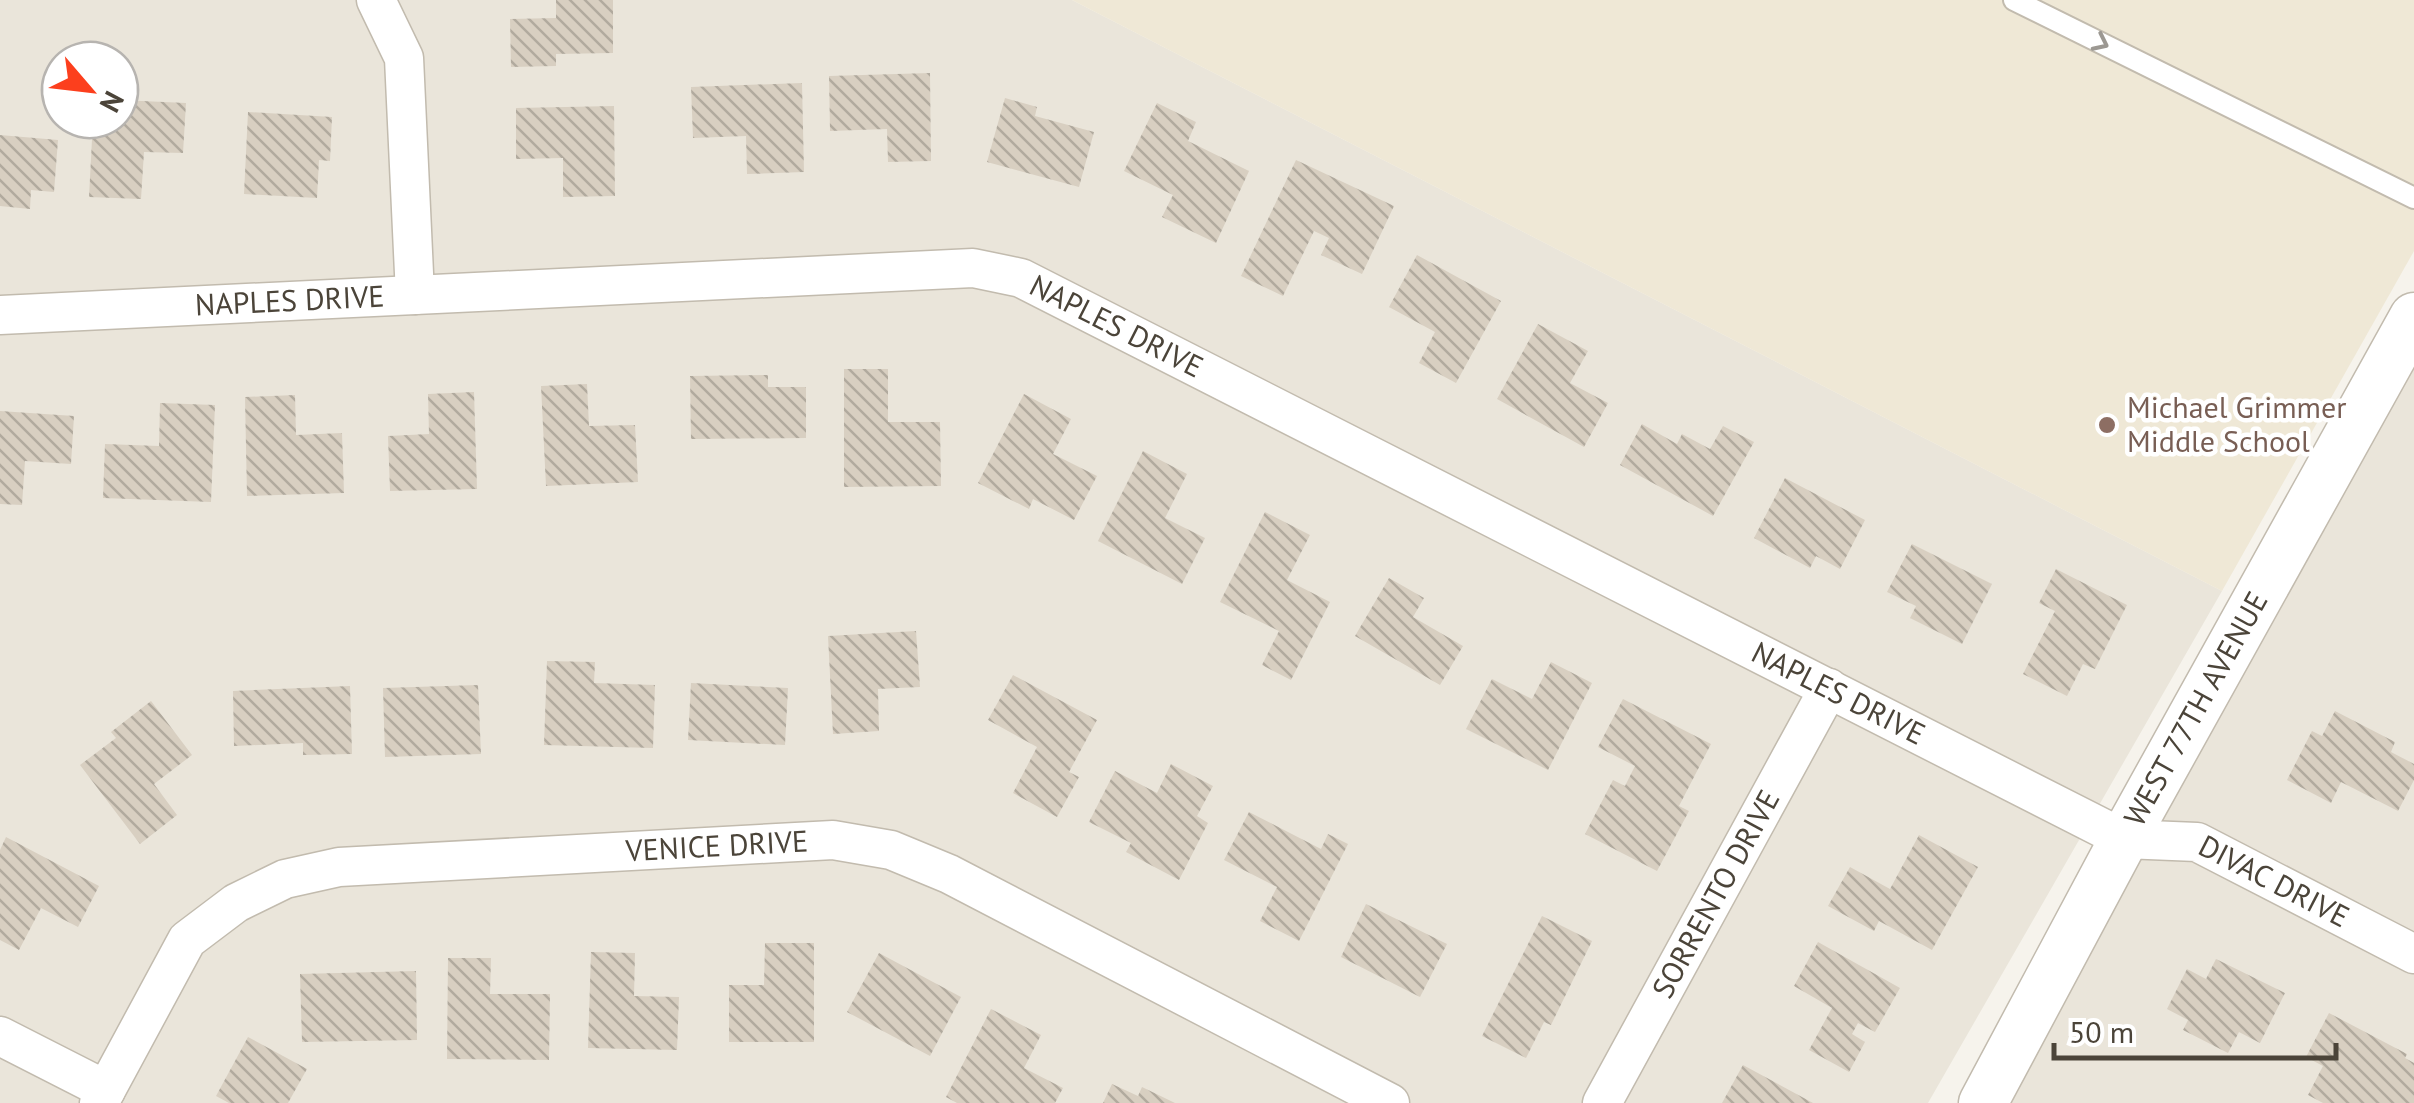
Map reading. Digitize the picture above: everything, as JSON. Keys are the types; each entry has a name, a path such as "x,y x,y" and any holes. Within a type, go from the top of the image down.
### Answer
{"street":[{"path":"376,0 404,58 415,295"},
{"name":"NAPLES DRIVE","path":"0,315 973,268 1021,278 2124,839"},
{"name":"WEST 77TH AVENUE","path":"1983,1103 2124,839 2414,317"},
{"name":"SORRENTO DRIVE","path":"1602,1103 1829,688"},
{"name":"DIVAC DRIVE","path":"2124,839 2197,842 2414,954"},
{"name":"VENICE DRIVE","path":"102,1096 187,940 236,903 285,879 339,867 833,840 891,850 949,874 1390,1103"},
{"path":"0,1036 102,1096"}],"lane":[{"path":"2014,0 2414,198"}],"shaded area":[{"path":"0,0 1072,0 2222,591 1928,1103 0,1103"},
{"name":"Michael Grimmer Middle School","path":"1072,0 2414,0 2414,251 2222,591"},
{"path":"2414,362 2414,1103 2006,1103 2313,544"}],"building":[{"path":"556,0 613,0 613,53 556,54 556,66 511,67 510,19 556,18"},
{"path":"930,73 931,161 888,162 887,129 830,131 829,76"},
{"path":"802,83 804,172 747,174 746,136 693,138 691,87"},
{"path":"1005,98 1037,107 1035,116 1094,132 1079,187 987,162"},
{"path":"140,101 186,103 183,153 144,152 141,199 89,197 92,140 140,140"},
{"path":"1157,103 1196,122 1188,141 1249,171 1216,243 1162,217 1173,195 1124,171"},
{"path":"614,106 615,196 563,197 563,158 516,159 516,108"},
{"path":"248,112 332,117 330,161 319,160 317,198 244,194"},
{"path":"0,135 58,140 54,192 31,190 30,209 0,206"},
{"path":"1296,160 1394,206 1362,274 1321,255 1329,238 1314,231 1283,296 1241,276"},
{"path":"1417,255 1501,301 1456,383 1419,363 1435,332 1389,307"},
{"path":"1538,324 1588,351 1570,383 1608,403 1584,447 1497,399"},
{"path":"844,369 888,369 888,422 940,422 941,486 844,487"},
{"path":"768,375 768,387 806,387 806,438 691,439 690,376"},
{"path":"587,384 589,426 635,425 638,482 546,486 541,386"},
{"path":"474,392 477,489 390,491 388,436 429,434 428,394"},
{"path":"1024,394 1071,419 1053,454 1097,476 1074,520 1033,499 1029,509 978,483"},
{"path":"295,395 296,435 342,433 344,493 247,496 245,397"},
{"path":"160,403 215,405 211,502 103,498 105,444 159,446"},
{"path":"0,411 74,416 71,464 25,461 22,505 0,504"},
{"path":"1642,424 1677,444 1682,434 1710,449 1723,426 1754,442 1713,516 1620,465"},
{"path":"1143,451 1187,474 1165,518 1205,538 1182,584 1098,541"},
{"path":"1785,478 1865,520 1840,569 1816,556 1810,568 1754,538"},
{"path":"1265,512 1310,535 1287,580 1330,602 1291,680 1262,665 1279,631 1220,602"},
{"path":"1912,544 1992,584 1962,644 1910,618 1916,606 1887,592"},
{"path":"2056,569 2127,605 2095,669 2083,664 2067,696 2023,674 2055,611 2039,603"},
{"path":"1389,578 1424,598 1413,617 1463,646 1440,685 1355,636"},
{"path":"916,631 920,687 878,689 879,731 833,734 828,636"},
{"path":"547,661 595,662 594,683 655,685 653,748 544,745"},
{"path":"1551,662 1592,683 1548,770 1466,729 1492,679 1532,699"},
{"path":"1013,675 1097,720 1069,772 1079,777 1057,817 1013,793 1037,747 988,720"},
{"path":"691,683 788,688 785,745 688,740"},
{"path":"478,685 481,754 385,757 383,688"},
{"path":"350,686 352,754 303,755 303,743 234,746 233,691"},
{"path":"1623,699 1711,744 1679,806 1689,811 1657,871 1585,834 1613,780 1625,786 1635,766 1598,747"},
{"path":"151,701 192,755 154,784 177,815 140,844 80,765 116,738 111,732"},
{"path":"2335,711 2395,742 2391,752 2414,764 2414,780 2398,811 2341,782 2331,803 2287,780 2312,731 2322,736"},
{"path":"1171,764 1213,786 1197,816 1208,823 1179,880 1126,852 1131,843 1089,822 1115,771 1157,793"},
{"path":"1249,812 1321,849 1328,834 1348,844 1299,941 1260,921 1277,887 1224,860"},
{"path":"1919,835 1978,867 1932,950 1879,921 1874,931 1828,906 1850,867 1890,889"},
{"path":"6,837 99,886 78,927 41,908 19,950 0,940 0,850"},
{"path":"1366,904 1447,944 1420,997 1341,957"},
{"path":"1542,916 1592,941 1551,1025 1544,1022 1526,1058 1482,1036"},
{"path":"1818,942 1900,988 1875,1032 1858,1023 1852,1034 1865,1042 1849,1072 1809,1050 1832,1008 1794,986"},
{"path":"765,943 814,943 814,1042 729,1042 729,985 764,985"},
{"path":"591,952 635,953 634,996 679,997 677,1050 588,1048"},
{"path":"879,953 961,997 930,1056 847,1012"},
{"path":"448,958 491,958 490,994 550,994 549,1060 447,1059"},
{"path":"2216,959 2285,993 2260,1043 2239,1032 2228,1053 2183,1030 2188,1020 2167,1009 2187,969 2206,979"},
{"path":"416,971 417,1040 302,1042 300,974"},
{"path":"991,1009 1041,1035 1024,1068 1063,1088 1055,1103 957,1103 946,1097"},
{"path":"2329,1013 2407,1054 2405,1058 2414,1063 2414,1103 2323,1103 2308,1095 2323,1066 2306,1057"},
{"path":"248,1037 307,1069 288,1103 229,1103 216,1096"},
{"path":"1743,1065 1813,1103 1722,1103"},
{"path":"1112,1084 1138,1096 1142,1087 1175,1103 1103,1103"}],"place":[{"name":"Michael Grimmer Middle School","path":"2107,425"}]}
